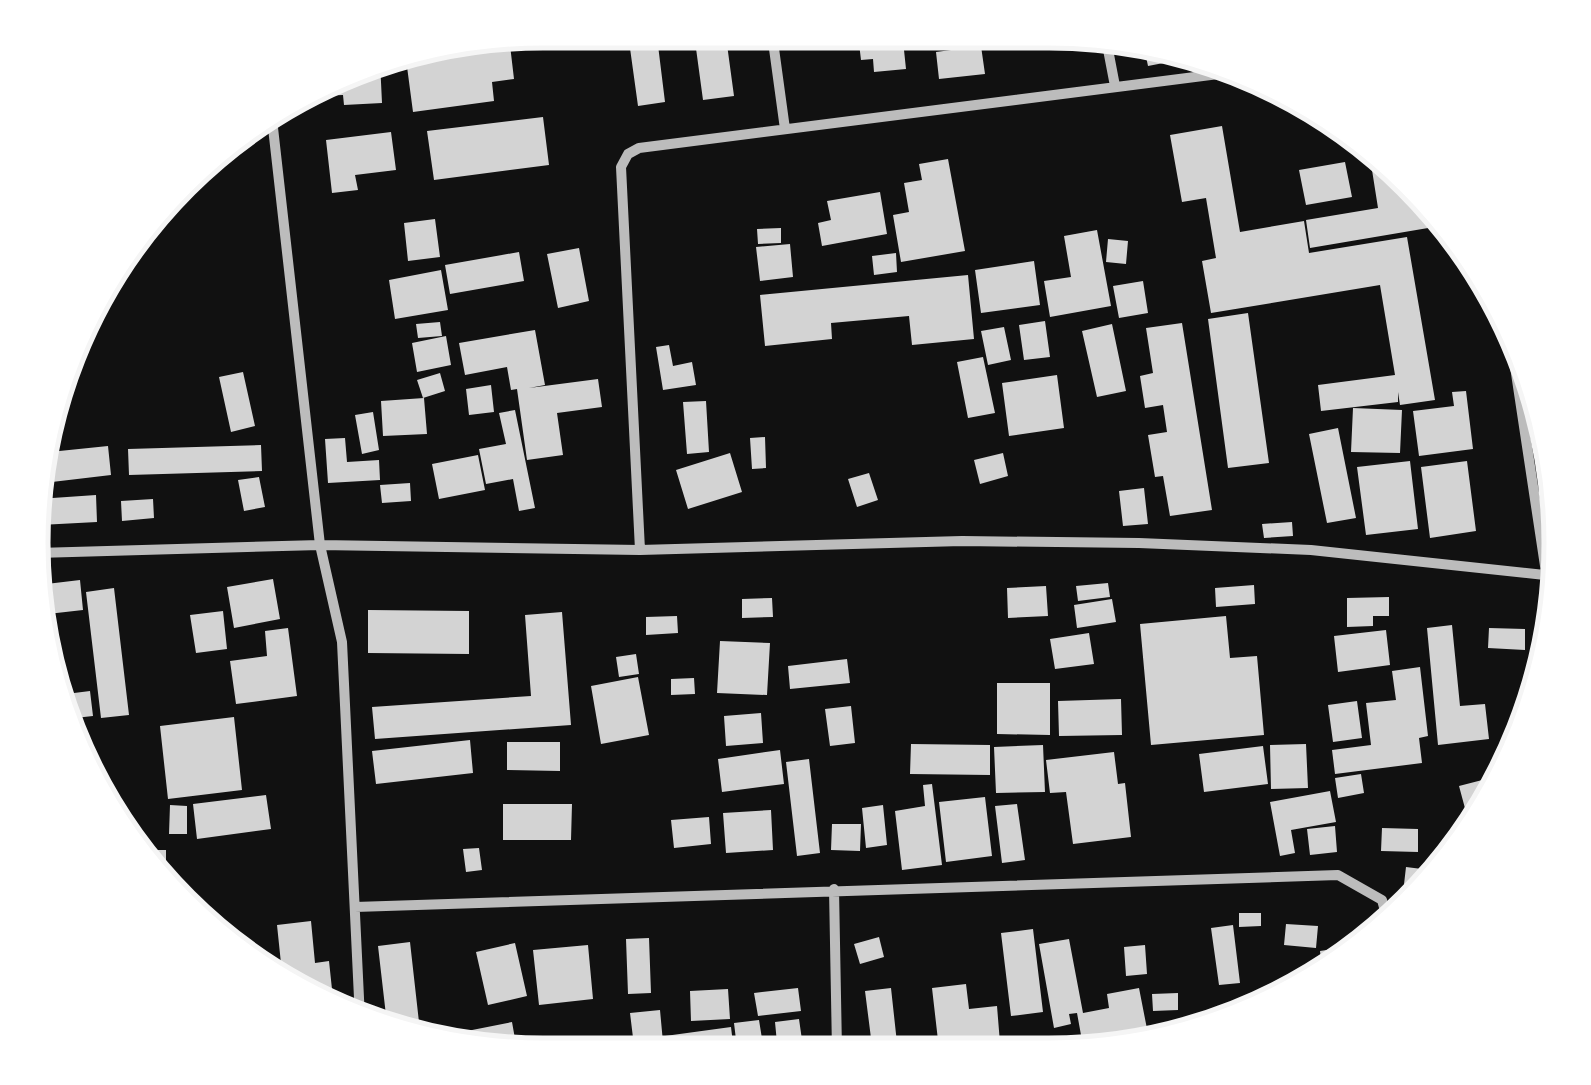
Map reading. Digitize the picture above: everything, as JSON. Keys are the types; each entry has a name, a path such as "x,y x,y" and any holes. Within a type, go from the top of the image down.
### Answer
{"street":[{"path":"774,48 785,128"},
{"path":"1108,52 1115,86"},
{"path":"640,550 620,168 628,154 639,148 785,128 1210,75"},
{"path":"273,127 320,545 342,642 359,1002"},
{"path":"1520,392 1543,529"},
{"path":"48,553 320,545 640,550 962,541 1139,543 1311,550 1542,574"},
{"path":"355,906 1338,875 1382,900 1384,907"},
{"path":"834,889 836,1038"}],"building":[{"path":"630,48 658,48 665,102 638,106"},
{"path":"696,48 727,48 734,96 703,100"},
{"path":"860,48 920,48 904,50 906,69 874,72 873,59 861,60"},
{"path":"981,48 985,74 939,79 936,52"},
{"path":"510,49 514,79 492,82 494,101 413,112 407,66"},
{"path":"1146,57 1168,62 1148,66"},
{"path":"381,75 382,103 344,105 343,95 331,95"},
{"path":"543,117 549,165 434,180 427,131"},
{"path":"1222,126 1240,232 1304,221 1309,253 1407,237 1435,400 1400,405 1398,392 1398,402 1321,411 1318,385 1395,375 1380,285 1211,313 1202,261 1216,258 1206,198 1182,202 1170,135"},
{"path":"391,132 396,170 355,175 358,190 332,193 326,140"},
{"path":"948,159 965,251 901,262 893,215 909,212 904,183 922,180 919,164"},
{"path":"1345,162 1352,197 1306,205 1299,170"},
{"path":"1372,170 1399,192 1430,228 1310,248 1306,220 1378,208"},
{"path":"880,192 887,234 822,246 818,223 831,220 827,201"},
{"path":"435,219 440,257 408,261 404,223"},
{"path":"781,228 781,243 758,244 757,229"},
{"path":"1097,230 1111,306 1050,317 1044,281 1071,277 1064,236"},
{"path":"1108,239 1128,241 1126,264 1106,262"},
{"path":"790,244 793,277 760,281 756,247"},
{"path":"579,248 589,301 558,308 547,254"},
{"path":"519,252 524,281 450,294 445,265"},
{"path":"896,253 897,272 874,275 872,256"},
{"path":"1034,261 1040,305 981,313 975,270"},
{"path":"441,270 448,310 395,319 389,280"},
{"path":"968,275 974,339 912,345 909,316 831,323 832,339 765,346 760,295"},
{"path":"1143,281 1148,313 1119,318 1113,286"},
{"path":"1248,313 1269,463 1228,468 1208,319"},
{"path":"1045,321 1050,357 1024,360 1019,325"},
{"path":"440,322 442,336 418,338 416,324"},
{"path":"1182,323 1212,510 1170,516 1163,476 1155,477 1148,435 1167,432 1163,405 1145,408 1140,376 1153,373 1146,328"},
{"path":"1112,324 1126,391 1097,397 1082,331"},
{"path":"1004,327 1011,360 988,365 981,331"},
{"path":"535,330 545,385 529,388 598,379 602,407 557,413 563,455 527,460 517,389 511,390 507,367 465,375 459,343"},
{"path":"446,336 451,365 417,372 412,343"},
{"path":"669,345 673,366 692,362 696,385 663,390 656,347"},
{"path":"983,357 995,413 968,418 957,362"},
{"path":"243,372 255,426 231,432 219,377"},
{"path":"440,373 445,391 423,398 417,380"},
{"path":"1057,375 1064,428 1009,436 1002,383"},
{"path":"491,385 494,412 469,415 466,389"},
{"path":"1466,391 1473,449 1419,456 1413,411 1454,406 1452,392"},
{"path":"424,398 427,434 383,436 381,401"},
{"path":"706,401 709,452 687,454 683,402"},
{"path":"1353,408 1402,410 1400,453 1351,452"},
{"path":"515,410 535,508 519,511 513,479 486,484 479,449 506,444 499,413"},
{"path":"373,412 379,450 362,454 355,415"},
{"path":"1338,428 1356,518 1327,523 1309,434"},
{"path":"765,437 766,468 752,469 750,438"},
{"path":"345,438 347,462 379,460 380,480 328,483 325,439"},
{"path":"261,445 262,471 129,475 128,449"},
{"path":"108,446 111,475 52,482 56,451"},
{"path":"730,453 742,492 688,509 676,470"},
{"path":"1003,453 1008,476 980,484 974,460"},
{"path":"478,455 485,490 439,499 432,464"},
{"path":"1410,461 1418,529 1366,535 1357,467"},
{"path":"1467,461 1476,531 1430,538 1421,467"},
{"path":"869,473 878,500 857,507 848,479"},
{"path":"259,477 265,507 244,511 238,480"},
{"path":"410,483 411,501 382,503 380,485"},
{"path":"1144,488 1148,524 1123,526 1119,491"},
{"path":"96,495 97,522 49,525 50,498"},
{"path":"153,499 154,518 122,521 121,501"},
{"path":"1292,522 1293,536 1264,538 1262,524"},
{"path":"273,579 280,619 234,628 227,587"},
{"path":"80,580 83,610 53,613 50,584"},
{"path":"1108,583 1110,597 1078,601 1076,586"},
{"path":"1254,585 1255,604 1216,607 1215,588"},
{"path":"1046,586 1048,616 1008,618 1007,588"},
{"path":"114,588 129,715 101,718 86,592"},
{"path":"1389,597 1389,616 1373,616 1373,626 1347,627 1347,598"},
{"path":"772,598 773,617 742,618 742,599"},
{"path":"1112,599 1116,622 1077,628 1074,605"},
{"path":"368,610 469,611 469,654 368,653"},
{"path":"223,611 227,649 196,653 190,615"},
{"path":"562,612 571,725 375,739 372,707 531,696 525,615"},
{"path":"677,616 678,633 646,635 646,617"},
{"path":"1226,616 1230,658 1257,656 1264,735 1151,745 1140,624"},
{"path":"1452,625 1460,706 1485,704 1489,739 1438,745 1427,628"},
{"path":"288,628 297,696 236,704 230,661 267,656 265,631"},
{"path":"1489,628 1525,629 1525,650 1488,648"},
{"path":"1386,630 1390,665 1338,672 1334,636"},
{"path":"1089,633 1094,664 1055,669 1050,639"},
{"path":"720,641 770,643 767,695 717,693"},
{"path":"636,654 639,674 619,677 616,657"},
{"path":"847,659 850,683 790,689 788,666"},
{"path":"1420,667 1428,736 1419,738 1422,763 1335,774 1332,750 1371,745 1366,703 1396,700 1392,671"},
{"path":"638,677 649,735 601,744 591,686"},
{"path":"694,678 695,694 671,695 671,679"},
{"path":"997,683 1050,683 1050,735 997,734"},
{"path":"90,691 93,716 80,717 71,693"},
{"path":"1121,699 1122,735 1059,736 1058,701"},
{"path":"1357,701 1362,738 1333,742 1328,705"},
{"path":"851,706 855,743 830,746 825,709"},
{"path":"761,713 763,743 726,746 724,716"},
{"path":"234,717 242,790 168,799 160,726"},
{"path":"470,740 473,773 376,784 372,751"},
{"path":"507,742 560,742 560,771 507,770"},
{"path":"911,744 990,745 990,775 910,774"},
{"path":"1306,744 1308,788 1271,789 1270,745"},
{"path":"1043,745 1045,792 996,793 994,747"},
{"path":"1263,746 1268,784 1204,792 1199,754"},
{"path":"780,750 784,784 722,792 718,759"},
{"path":"1114,752 1118,784 1125,783 1131,837 1073,844 1066,792 1050,793 1046,760"},
{"path":"809,759 820,853 797,856 786,762"},
{"path":"1361,774 1364,793 1338,798 1335,778"},
{"path":"1482,780 1465,809 1459,786"},
{"path":"932,784 942,865 902,870 895,811 925,806 923,785"},
{"path":"1330,791 1336,822 1291,830 1295,853 1280,856 1270,802"},
{"path":"266,795 271,829 197,839 193,804"},
{"path":"985,797 992,856 946,862 939,802"},
{"path":"503,804 572,804 571,840 503,840"},
{"path":"1017,804 1025,860 1002,863 995,806"},
{"path":"170,805 187,806 187,834 169,834"},
{"path":"883,805 887,845 866,848 862,808"},
{"path":"771,810 773,850 726,853 723,813"},
{"path":"709,817 711,844 674,848 671,820"},
{"path":"832,824 861,824 860,851 831,850"},
{"path":"1335,826 1337,852 1310,855 1307,829"},
{"path":"1382,828 1418,829 1418,852 1381,851"},
{"path":"479,848 482,870 466,872 463,849"},
{"path":"155,850 166,850 166,864"},
{"path":"1406,867 1421,869 1421,869 1404,888"},
{"path":"1239,913 1261,913 1261,926 1239,927"},
{"path":"311,921 315,963 329,961 332,990 281,962 277,925"},
{"path":"1286,924 1318,926 1316,948 1284,945"},
{"path":"1233,925 1240,983 1219,985 1211,928"},
{"path":"1033,929 1043,1012 1011,1016 1001,933"},
{"path":"879,937 884,957 860,964 854,944"},
{"path":"649,938 651,993 628,994 626,939"},
{"path":"1069,939 1083,1013 1109,1008 1107,994 1139,988 1147,1028 1081,1036 1077,1013 1069,1014 1071,1024 1054,1028 1039,944"},
{"path":"410,942 419,1022 386,1012 378,946"},
{"path":"515,943 527,996 488,1005 476,952"},
{"path":"588,945 593,999 539,1005 533,950"},
{"path":"1145,945 1147,974 1126,976 1124,947"},
{"path":"966,984 969,1009 997,1006 1000,1038 938,1038 932,988"},
{"path":"798,988 801,1011 758,1016 754,993"},
{"path":"891,988 896,1038 871,1038 865,991"},
{"path":"728,989 730,1019 691,1021 690,991"},
{"path":"1178,993 1178,1010 1153,1011 1152,994"},
{"path":"660,1010 663,1038 633,1038 630,1013"},
{"path":"799,1019 802,1038 777,1038 775,1022"},
{"path":"759,1020 762,1038 736,1038 734,1023"},
{"path":"512,1022 515,1036 478,1033 466,1031"},
{"path":"731,1027 732,1038 665,1038"}]}
